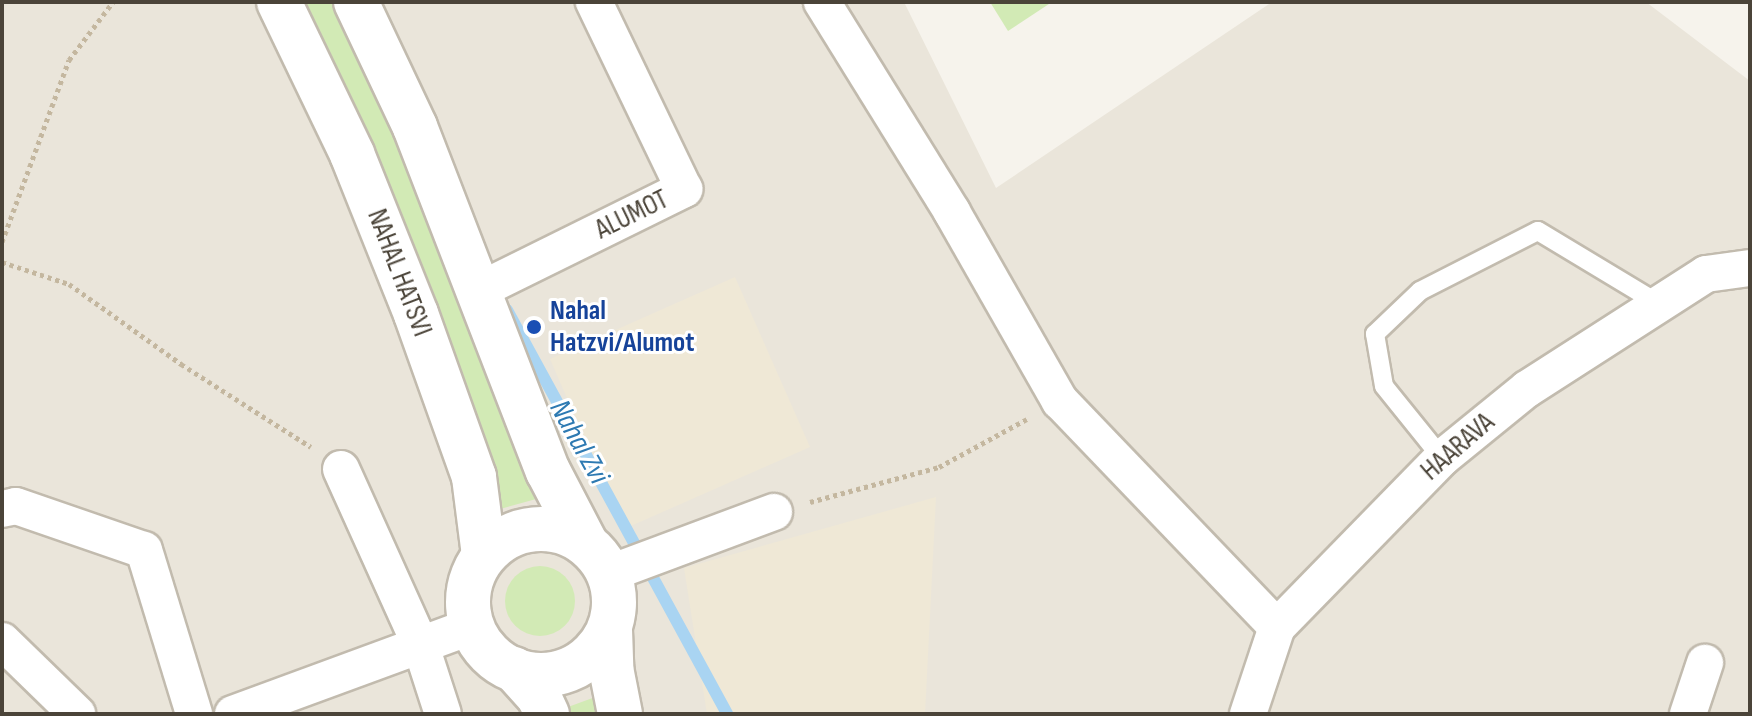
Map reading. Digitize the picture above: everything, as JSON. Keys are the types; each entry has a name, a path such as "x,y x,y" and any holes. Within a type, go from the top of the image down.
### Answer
{"street":[{"name":"NAHAL HATSVI","path":"279,2 352,154 421,328 474,477 484,555"},
{"path":"356,2 415,127 548,471 598,559 615,605 610,630 611,668 620,714"},
{"name":"ALUMOT","path":"480,290 684,189 594,2"},
{"path":"822,2 952,212 1060,401 1161,510 1277,627"},
{"name":"HAARAVA","path":"1248,714 1277,627 1442,458 1527,389 1706,274 1750,268"},
{"path":"341,469 421,646 443,714"},
{"path":"2,509 16,506 144,550 194,714"},
{"path":"598,559 774,512"},
{"path":"598,559 575,536 551,529 527,529 504,538 484,555 471,577 467,603 472,626 484,649 528,675 553,675 576,667 596,651 610,630"},
{"path":"233,714 472,626"},
{"path":"2,641 77,714"},
{"path":"1688,714 1705,663"},
{"path":"514,669 539,697 547,714"}],"lane":[{"path":"1442,458 1384,386 1375,334 1420,291 1538,231 1659,304"}],"path":[{"path":"2,242 69,60 113,2"},
{"path":"2,262 69,284 181,364 288,429 341,469"},
{"path":"774,512 939,467 1060,401"}],"shaded area":[{"path":"2,2 904,2 996,188 1272,2 1646,2 1750,81 1750,714 2,714"},
{"path":"735,277 810,447 624,529 550,359"},
{"path":"936,497 925,714 707,714 684,568"}],"green space":[{"path":"288,2 347,2 547,496 493,511"},
{"path":"990,2 1052,2 1008,31"},
{"path":"533,566 547,566 569,581 575,601 573,614 565,626 547,636 533,636 511,621 505,608 505,594 520,572"},
{"path":"609,692 616,714 558,714 557,711"}],"waterway":[{"name":"Nahal Zvi","path":"507,310 727,714"}],"place":[{"name":"Nahal Hatzvi/Alumot","path":"534,327"}]}
